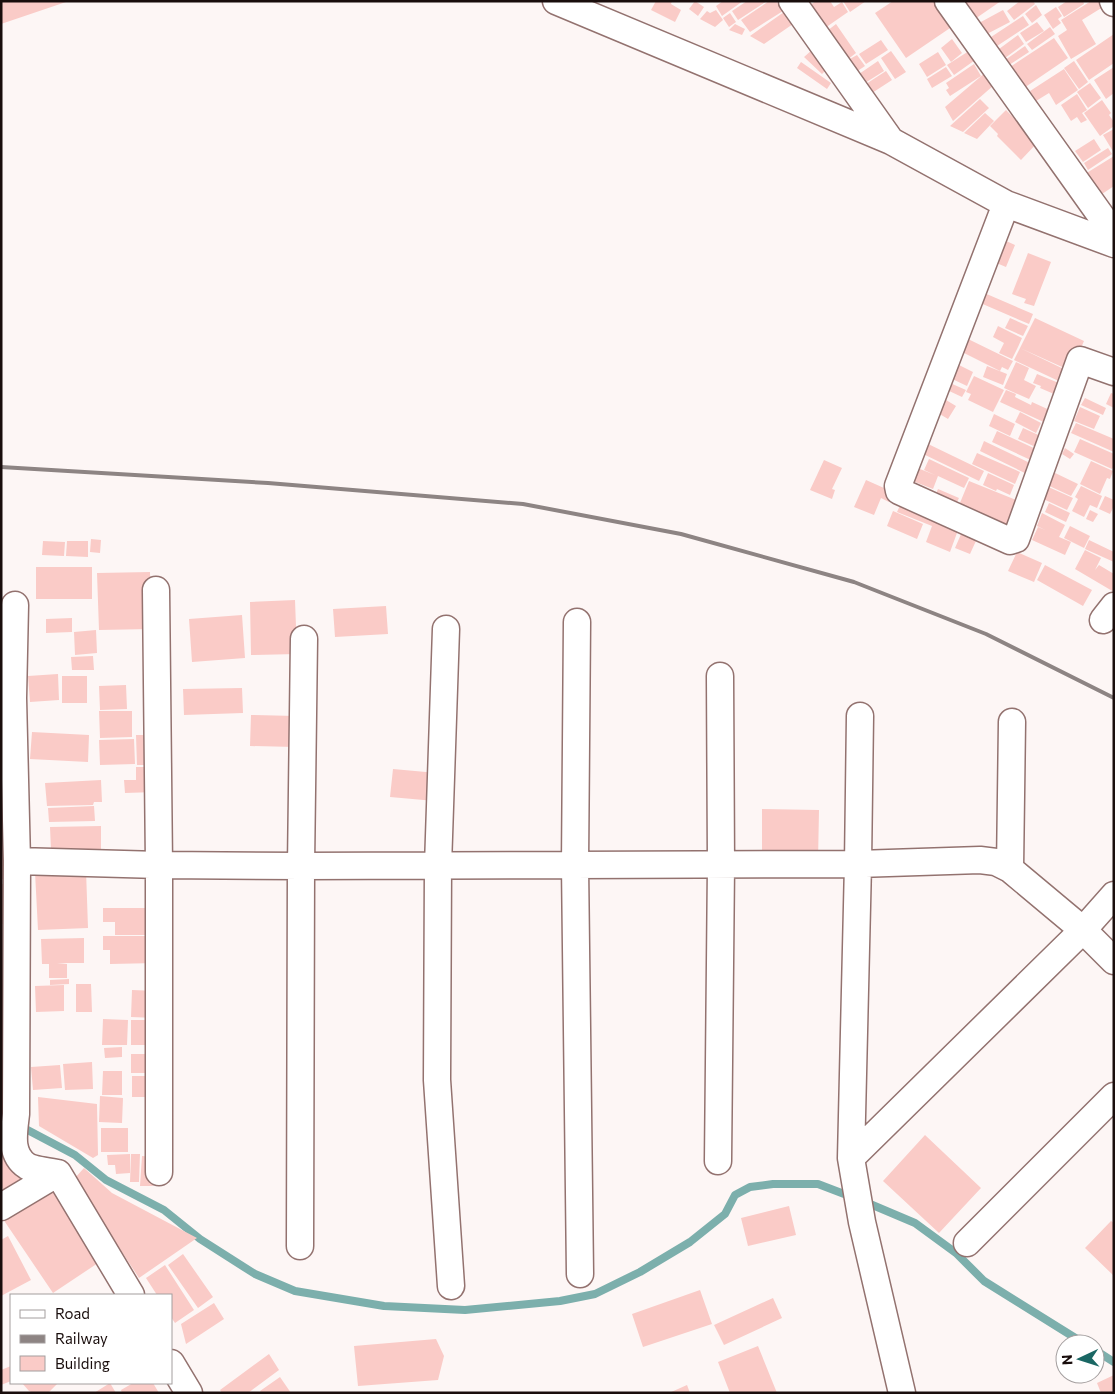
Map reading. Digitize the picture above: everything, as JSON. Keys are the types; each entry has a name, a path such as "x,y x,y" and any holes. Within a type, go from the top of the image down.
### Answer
{"street":[{"path":"556,1 891,141 1006,204 1114,244"},
{"path":"792,1 891,141"},
{"path":"948,1 1114,234"},
{"path":"1006,204 898,486 899,490 1013,541 1016,539 1080,360 1114,372"},
{"path":"156,590 160,1172"},
{"path":"15,605 13,698 17,861 16,1114 13,1144 17,1155 27,1166 58,1173 130,1294"},
{"path":"577,622 575,865 580,1274"},
{"path":"446,629 438,866 437,1080 451,1286"},
{"path":"300,1246 301,866 304,639"},
{"path":"718,1161 722,865 720,676"},
{"path":"860,716 851,1158 860,1211 902,1393"},
{"path":"1010,868 1012,722"},
{"path":"17,861 159,865 438,866 858,864 980,860 996,862 1010,868 1083,930 1114,961"},
{"path":"851,1158 1083,930 1114,895"},
{"path":"967,1243 1114,1096"},
{"path":"1,1208 58,1173"},
{"path":"172,1365 188,1393"}],"building":[{"path":"1,1 66,1 66,2 1,24"},
{"path":"656,1 672,1 671,4 681,10 675,22 651,10"},
{"path":"695,1 704,7 698,16 689,9"},
{"path":"723,1 743,1 722,16 716,6"},
{"path":"747,1 767,1 738,20 732,11"},
{"path":"769,1 776,1 783,11 750,32 741,20"},
{"path":"816,1 830,1 834,7 842,2 848,12 825,28 810,5"},
{"path":"843,1 866,1 850,12"},
{"path":"893,1 936,1 953,26 906,58 875,13"},
{"path":"958,1 1001,1 972,21"},
{"path":"1020,1 1033,1 1035,4 1014,20 1007,11"},
{"path":"1067,1 1083,1 1084,4 1064,17 1058,7"},
{"path":"1091,1 1099,1 1103,7 1082,20 1096,44 1071,59 1058,36 1067,30 1061,20"},
{"path":"1036,5 1042,15 1032,23 1025,14"},
{"path":"1056,7 1062,16 1058,19 1061,23 1053,29 1044,15"},
{"path":"716,10 723,20 715,27 700,19 707,11 710,13"},
{"path":"1003,10 1010,22 985,35 979,23"},
{"path":"784,12 793,24 764,44 750,36"},
{"path":"730,13 736,22 729,27 723,18"},
{"path":"1023,16 1029,25 997,46 991,37"},
{"path":"1037,22 1044,31 1026,42 1020,33"},
{"path":"735,24 745,29 742,35 729,30"},
{"path":"836,24 856,53 847,60 827,31"},
{"path":"1050,27 1055,34 1032,50 1027,44"},
{"path":"1114,34 1114,63 1089,80 1076,60"},
{"path":"1018,35 1024,44 1005,58 999,49"},
{"path":"1054,38 1068,58 1021,90 1007,69"},
{"path":"952,39 962,53 951,62 941,48"},
{"path":"881,40 888,50 866,64 859,54"},
{"path":"1025,46 1029,52 1009,65 1005,60"},
{"path":"972,49 978,58 954,75 947,65"},
{"path":"812,50 829,67 822,74 804,57"},
{"path":"891,51 906,72 895,79 881,58"},
{"path":"938,52 946,65 927,77 919,64"},
{"path":"857,55 865,66 856,72 848,60"},
{"path":"878,61 884,71 865,83 859,74"},
{"path":"1074,61 1088,82 1079,89 1064,68"},
{"path":"801,62 831,83 827,89 797,68"},
{"path":"974,64 981,76 950,96 946,90 949,88 946,83"},
{"path":"946,67 952,76 932,88 927,79"},
{"path":"1114,67 1114,93 1106,99 1094,80"},
{"path":"1064,69 1078,90 1056,105 1049,93 1036,101 1030,91"},
{"path":"886,71 892,80 872,93 866,84"},
{"path":"986,72 994,85 953,121 945,107"},
{"path":"1090,83 1101,98 1088,108 1077,92"},
{"path":"1077,94 1087,110 1082,113 1087,120 1081,123 1077,117 1071,121 1061,105"},
{"path":"980,99 989,108 963,132 950,126"},
{"path":"1102,100 1111,113 1109,115 1114,122 1114,126 1100,136 1084,113"},
{"path":"1006,110 1038,142 1021,160 997,136 998,134 990,126"},
{"path":"985,113 994,121 977,139 964,133"},
{"path":"1114,129 1114,153 1103,135"},
{"path":"1094,139 1101,150 1083,162 1075,151"},
{"path":"1108,148 1112,154 1088,170 1084,163"},
{"path":"1114,156 1114,186 1099,196 1085,174"},
{"path":"1004,240 1015,245 1006,267 994,262"},
{"path":"1028,253 1051,262 1034,306 1024,303 1026,299 1012,294"},
{"path":"982,292 1033,314 1029,324 978,302"},
{"path":"1010,318 1028,326 1023,336 1005,328"},
{"path":"1035,318 1084,341 1071,371 1020,348"},
{"path":"998,326 1022,338 1012,359 999,353 1004,343 993,337"},
{"path":"966,338 1013,361 1008,370 1002,367 1000,371 960,351"},
{"path":"1020,348 1070,372 1065,384 1014,360"},
{"path":"1016,362 1029,368 1024,380 1036,386 1029,399 1004,388"},
{"path":"955,363 973,372 967,386 948,377"},
{"path":"987,366 1007,374 1003,385 983,377"},
{"path":"1037,374 1066,386 1061,397 1033,383"},
{"path":"974,376 1004,390 993,412 968,400 971,394 966,392"},
{"path":"950,383 966,390 962,397 947,390"},
{"path":"1006,390 1016,394 1015,397 1031,405 1032,402 1054,412 1048,424 1000,402"},
{"path":"1111,393 1114,394 1114,408 1106,404"},
{"path":"1085,398 1106,408 1103,415 1081,405"},
{"path":"946,400 956,406 948,419 938,413"},
{"path":"1080,407 1100,416 1094,429 1074,421"},
{"path":"1020,412 1041,423 1036,433 1015,422"},
{"path":"994,414 1015,424 1010,436 989,426"},
{"path":"1076,423 1114,439 1114,452 1071,433"},
{"path":"1023,428 1045,438 1040,449 1018,439"},
{"path":"997,431 1040,451 1035,462 992,442"},
{"path":"1080,439 1114,454 1114,466 1112,469 1074,452"},
{"path":"984,441 1034,465 1029,475 980,451"},
{"path":"924,442 984,471 979,481 919,452"},
{"path":"1065,448 1074,454 1070,459 1062,454"},
{"path":"977,453 1020,472 1015,484 972,464"},
{"path":"929,459 969,478 964,488 938,476 933,489 910,480 915,467 935,475 924,470"},
{"path":"824,460 842,468 832,489 835,490 832,499 810,490"},
{"path":"1091,461 1113,471 1110,479 1107,478 1100,494 1080,484"},
{"path":"1051,471 1078,484 1071,496 1045,484"},
{"path":"988,473 1014,485 1010,495 983,485"},
{"path":"866,480 893,492 889,502 881,498 874,515 854,507"},
{"path":"969,481 1021,502 1007,536 955,515"},
{"path":"1044,485 1073,498 1067,510 1039,497"},
{"path":"1081,486 1102,496 1097,508 1090,505 1084,517 1072,511 1078,499 1075,497"},
{"path":"938,489 959,498 952,512 932,503"},
{"path":"1105,496 1114,500 1114,506 1110,514 1099,509"},
{"path":"903,499 961,522 950,552 926,542 932,526 897,512"},
{"path":"1049,503 1070,513 1066,522 1045,512"},
{"path":"1090,510 1098,514 1093,522 1086,519"},
{"path":"893,511 923,524 917,539 887,526"},
{"path":"1042,513 1065,525 1059,537 1071,542 1065,555 1032,540 1038,527 1045,530 1037,526"},
{"path":"965,525 980,532 970,554 955,548"},
{"path":"1070,526 1090,536 1084,548 1064,538"},
{"path":"91,539 101,540 100,553 90,552"},
{"path":"1089,540 1114,552 1114,562 1085,549"},
{"path":"43,541 65,542 64,556 42,555"},
{"path":"67,541 88,541 88,557 66,556"},
{"path":"1085,550 1101,558 1095,570 1099,565 1114,574 1114,592 1075,569"},
{"path":"1017,552 1042,563 1034,582 1008,571"},
{"path":"1045,565 1092,590 1083,606 1037,580"},
{"path":"36,567 92,567 92,599 36,599"},
{"path":"150,572 151,629 99,630 97,573"},
{"path":"295,600 297,654 251,655 250,602"},
{"path":"386,606 388,634 335,637 333,609"},
{"path":"242,615 245,658 192,662 189,619"},
{"path":"72,618 72,632 46,633 46,619"},
{"path":"96,630 97,653 75,655 74,632"},
{"path":"93,656 94,670 72,670 71,657"},
{"path":"58,674 59,700 30,702 28,676"},
{"path":"62,676 87,676 87,703 62,703"},
{"path":"126,685 127,709 100,710 99,686"},
{"path":"242,688 243,713 184,715 183,689"},
{"path":"99,711 132,711 132,737 100,738"},
{"path":"251,715 296,716 295,747 250,746"},
{"path":"32,732 89,735 88,762 30,759"},
{"path":"136,735 152,735 153,765 137,765"},
{"path":"134,739 135,764 100,765 99,740"},
{"path":"136,767 154,767 155,792 125,793 124,780 136,780"},
{"path":"393,769 437,773 435,801 390,797"},
{"path":"101,780 102,802 94,802 93,805 47,806 45,783"},
{"path":"94,806 95,821 49,822 48,808"},
{"path":"762,809 819,810 818,861 762,861"},
{"path":"13,813 15,879 1,879 1,814"},
{"path":"101,826 101,849 51,850 50,827"},
{"path":"86,870 88,928 38,930 35,872"},
{"path":"1,884 12,884 13,924 1,924"},
{"path":"103,908 155,908 156,935 115,935 115,922 103,922"},
{"path":"103,936 157,936 157,963 110,964 110,950 103,950"},
{"path":"84,938 84,963 57,963 67,964 67,978 49,978 49,964 42,964 41,939"},
{"path":"69,979 69,984 50,985 50,980"},
{"path":"76,984 91,984 92,1012 76,1012"},
{"path":"64,985 64,1011 36,1012 35,986"},
{"path":"132,990 158,991 156,1018 131,1017"},
{"path":"103,1019 128,1020 127,1045 102,1045"},
{"path":"131,1020 157,1020 157,1045 131,1045"},
{"path":"122,1047 122,1057 105,1058 104,1048"},
{"path":"131,1054 155,1054 155,1073 131,1073"},
{"path":"92,1062 93,1089 65,1090 63,1064"},
{"path":"60,1065 62,1088 33,1090 31,1067"},
{"path":"103,1071 122,1071 122,1095 102,1095"},
{"path":"132,1076 153,1076 153,1097 132,1097"},
{"path":"100,1096 123,1098 122,1123 99,1122"},
{"path":"38,1097 97,1104 98,1155 93,1158 39,1126"},
{"path":"101,1128 128,1128 128,1152 101,1152"},
{"path":"925,1135 981,1188 939,1233 883,1181"},
{"path":"1,1136 27,1175 4,1190 1,1187"},
{"path":"130,1154 130,1173 116,1174 115,1165 108,1165 107,1155"},
{"path":"131,1154 140,1154 139,1182 130,1182"},
{"path":"142,1156 155,1157 153,1186 140,1186"},
{"path":"84,1168 112,1193 197,1238 139,1278 74,1179"},
{"path":"54,1185 104,1259 53,1293 3,1219"},
{"path":"789,1206 796,1235 748,1246 741,1218"},
{"path":"1111,1221 1114,1223 1114,1276 1085,1248"},
{"path":"8,1236 31,1280 1,1296 1,1240"},
{"path":"183,1254 213,1297 198,1308 168,1265"},
{"path":"165,1265 194,1310 175,1323 172,1318 172,1294 156,1294 146,1278"},
{"path":"700,1290 712,1324 643,1347 632,1314"},
{"path":"773,1298 782,1318 724,1345 714,1325"},
{"path":"214,1303 224,1319 186,1344 181,1324"},
{"path":"436,1339 444,1356 438,1380 358,1386 354,1346"},
{"path":"758,1346 777,1393 730,1393 718,1362"},
{"path":"269,1354 279,1370 248,1393 222,1393 220,1390"},
{"path":"10,1366 10,1381 1,1385 1,1370"},
{"path":"1114,1375 1114,1393 1101,1393 1097,1384 1105,1384 1105,1379"},
{"path":"280,1377 291,1393 261,1393 260,1391"},
{"path":"23,1384 57,1384 48,1393 33,1393"},
{"path":"111,1384 116,1393 94,1393"},
{"path":"131,1384 154,1384 159,1393 122,1393 121,1390"},
{"path":"687,1385 690,1393 669,1393"}],"waterway":[{"path":"20,1126 75,1155 106,1180 164,1210 200,1239 255,1274 295,1291 384,1306 465,1310 560,1301 595,1294 640,1272 690,1242 725,1214 735,1195 750,1187 773,1184 818,1184 852,1197"},
{"path":"863,1201 915,1223 956,1253 984,1281 1069,1334"},
{"path":"1105,1356 1114,1362"}],"railway":[{"path":"1,467 268,483 523,504 681,534 854,582 986,634 1114,698"}]}
